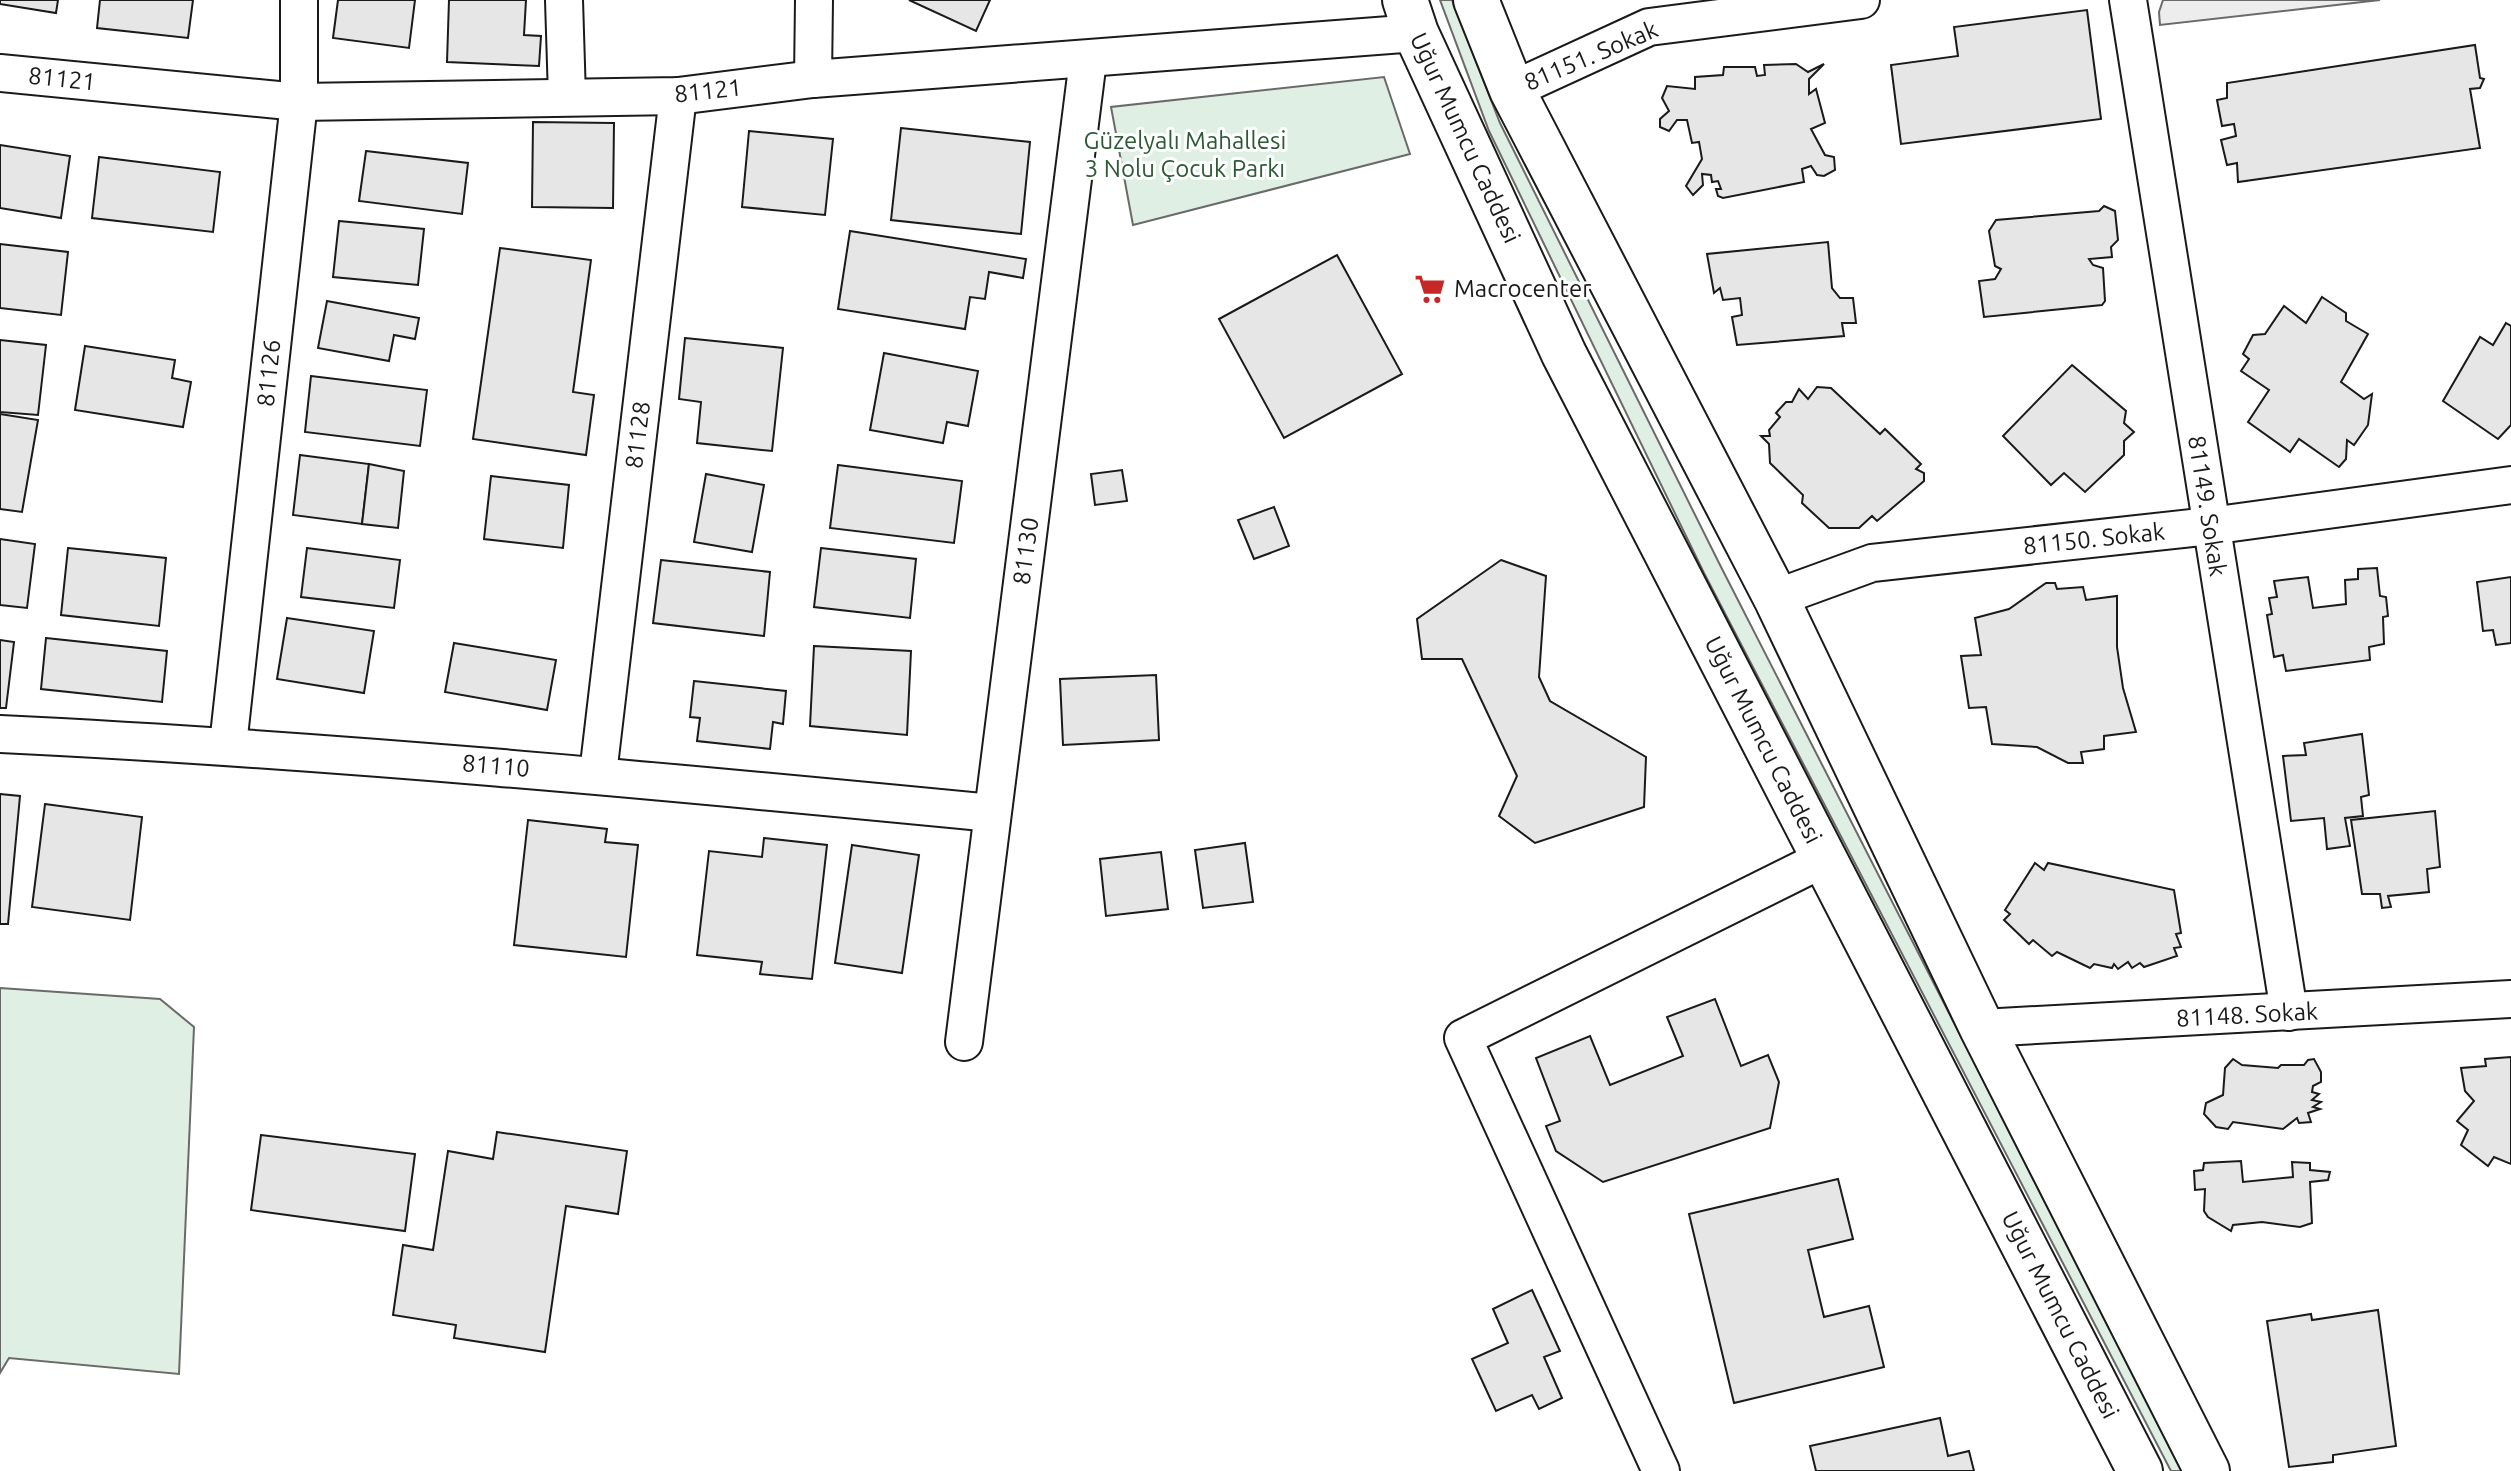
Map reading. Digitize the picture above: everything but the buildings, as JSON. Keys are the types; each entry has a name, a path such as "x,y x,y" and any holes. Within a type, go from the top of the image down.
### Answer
{"street":[{"name":"81126","path":"228,745 299,102 299,0"},
{"path":"564,0 567,97"},
{"path":"813,79 814,0"},
{"path":"1476,0 1512,90 1776,598 1982,1028 2207,1471"},
{"name":"81151. Sokak","path":"1512,90 1649,27 1861,0"},
{"name":"81149. Sokak","path":"2128,0 2289,1012"},
{"name":"81121","path":"0,73 299,102 678,96 813,79 1088,60 1410,16"},
{"name":"Uğur Mumcu Caddesi","path":"1410,16 1564,354 2140,1471"},
{"name":"81130","path":"964,1042 1088,60"},
{"name":"81128","path":"598,774 678,96"},
{"name":"81150. Sokak","path":"1776,598 1872,563 2210,526 2511,485"},
{"name":"81110","path":"0,734 228,745 598,774 992,813"},
{"path":"1661,1471 1463,1038 1825,858"},
{"name":"81148. Sokak","path":"1982,1028 2511,999"}],"green space":[{"path":"1440,0 1452,0 1500,123 1719,563 2183,1471 2171,1471 1704,573 1489,131"},
{"name":"Güzelyalı Mahallesi 3 Nolu Çocuk Parkı","path":"1384,77 1410,154 1133,225 1111,107"},
{"path":"0,988 160,999 194,1027 179,1374 9,1358 0,1373"}],"shaded area":[{"path":"2163,0 2380,0 2160,25 2159,12"}],"place":[{"name":"Macrocenter","path":"1430,289"}]}
